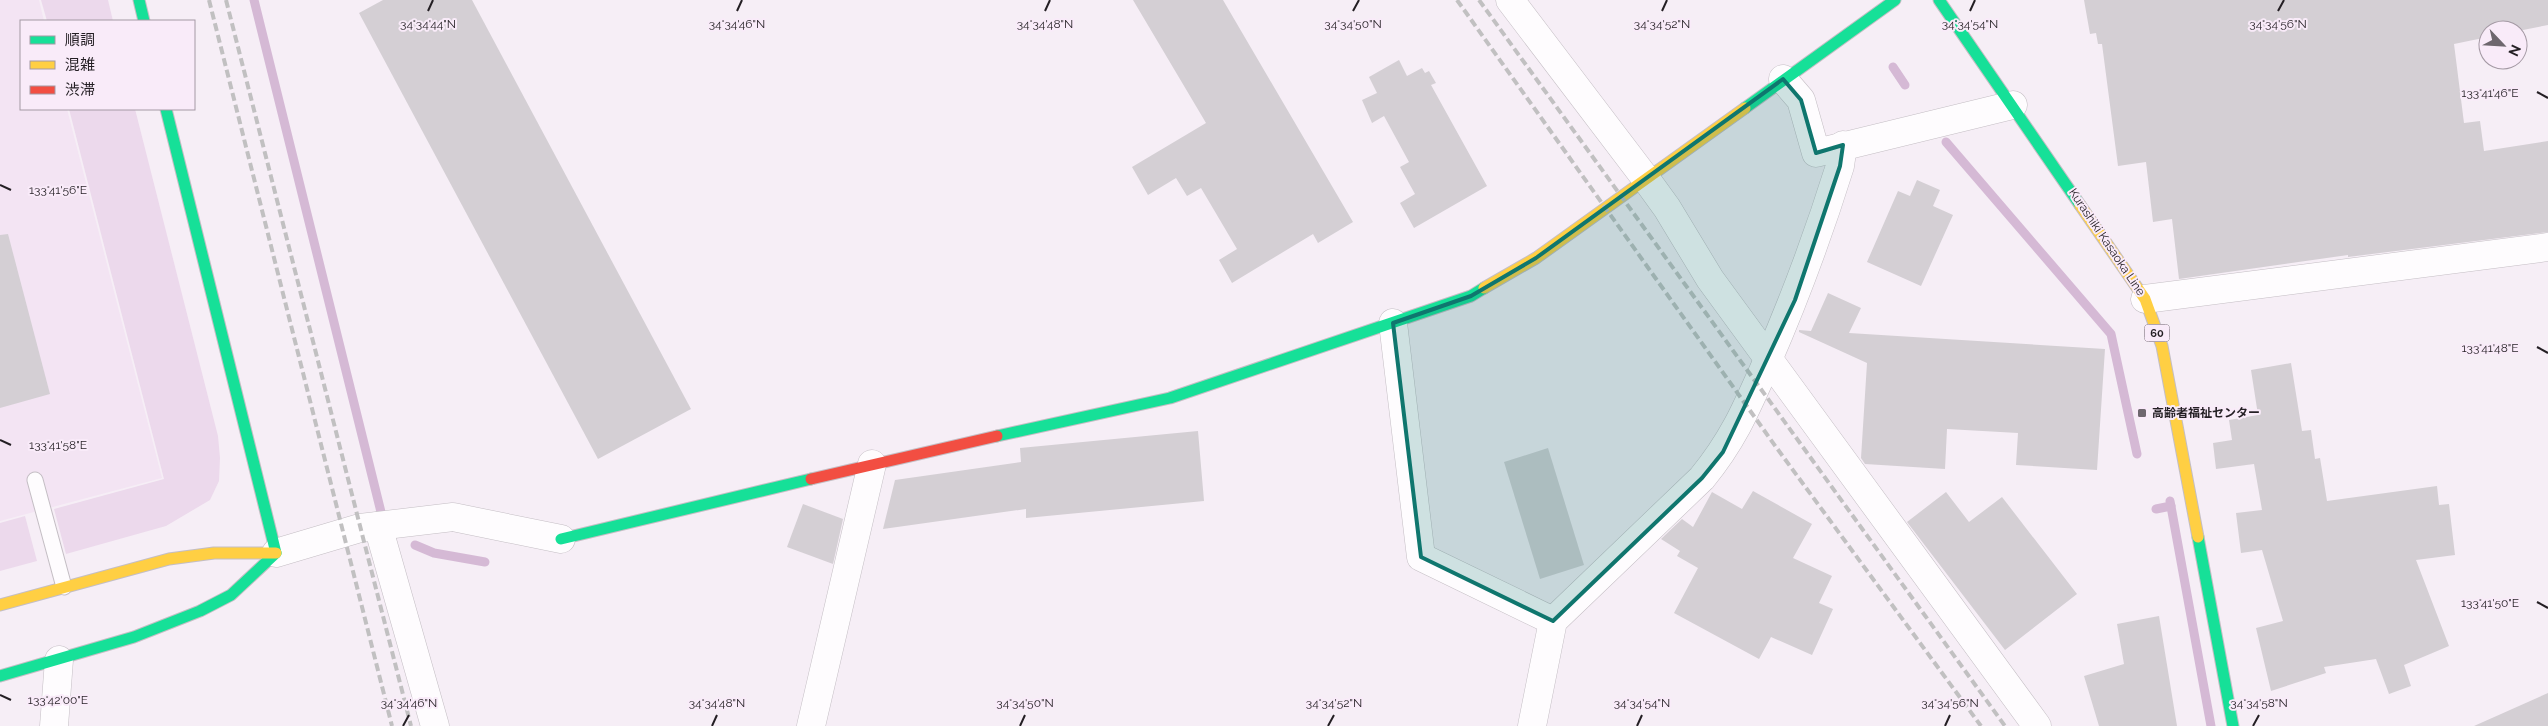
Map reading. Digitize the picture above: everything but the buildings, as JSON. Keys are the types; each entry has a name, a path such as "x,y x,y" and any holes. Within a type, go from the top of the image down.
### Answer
{"street":[{"path":"139,0 144,20"},
{"path":"1510,0 1646,178 1667,208 1710,280 2037,726"},
{"path":"0,605 169,559 214,553 276,553 343,533 378,526 453,517 561,539 872,464 1170,398 1470,296 1536,258 1895,0"},
{"name":"Kurashiki Kasaoka Line","path":"1939,0 2145,299 2162,346 2233,726"},
{"path":"1783,79 1801,100 1816,152 2013,105"},
{"path":"166,110 276,553"},
{"path":"1532,726 1553,621 1702,478 1723,452 1737,428 1795,300 1840,166 1843,146"},
{"path":"2145,299 2548,247"},
{"path":"1393,323 1421,557 1553,621"},
{"path":"811,726 872,464"},
{"path":"378,526 435,726"},
{"path":"0,676 134,637 200,611 231,595 276,553"},
{"path":"54,726 59,660"}],"lane":[{"path":"35,480 64,588"}],"highlighted area":[{"path":"1783,79 1801,100 1816,153 1843,145 1840,166 1795,300 1723,452 1702,478 1553,621 1421,557 1393,323 1471,296 1536,258"}],"shaded area":[{"path":"0,0 39,0 44,20 20,20 20,110 67,110 162,478 0,521"},
{"path":"41,0 108,0 113,20 47,20"},
{"path":"69,110 135,110 218,436 220,458 219,481 210,500 166,526 66,554 54,509 164,479"},
{"path":"25,516 37,561 0,571 0,523"}],"waterway":[{"path":"254,0 381,512"},
{"path":"1893,67 1905,85"},
{"path":"1946,142 2111,334 2137,454"},
{"path":"2170,501 2211,726"},
{"path":"2156,509 2171,506"},
{"path":"415,545 434,553 485,562"}],"railway":[{"path":"209,0 392,726"},
{"path":"226,0 411,726"},
{"path":"1457,0 1776,447 1981,726"},
{"path":"1479,0 2005,726"}],"traffic: fast":[{"path":"139,0 144,20"},
{"path":"1745,108 1895,0"},
{"path":"1939,0 2080,205"},
{"path":"166,110 276,553"},
{"path":"997,436 1170,398 1471,296 1484,288"},
{"path":"561,539 811,479"},
{"path":"2198,537 2233,726"},
{"path":"0,676 134,637 200,611 231,595 276,553"}],"traffic: slow":[{"path":"1484,288 1536,258 1745,108"},
{"path":"2080,205 2145,299 2162,346 2198,537"},
{"path":"0,605 169,559 214,553 276,553"}],"traffic: jam":[{"path":"811,479 997,436"}],"place":[{"name":"高齢者福祉センター","path":"2142,413"}]}
